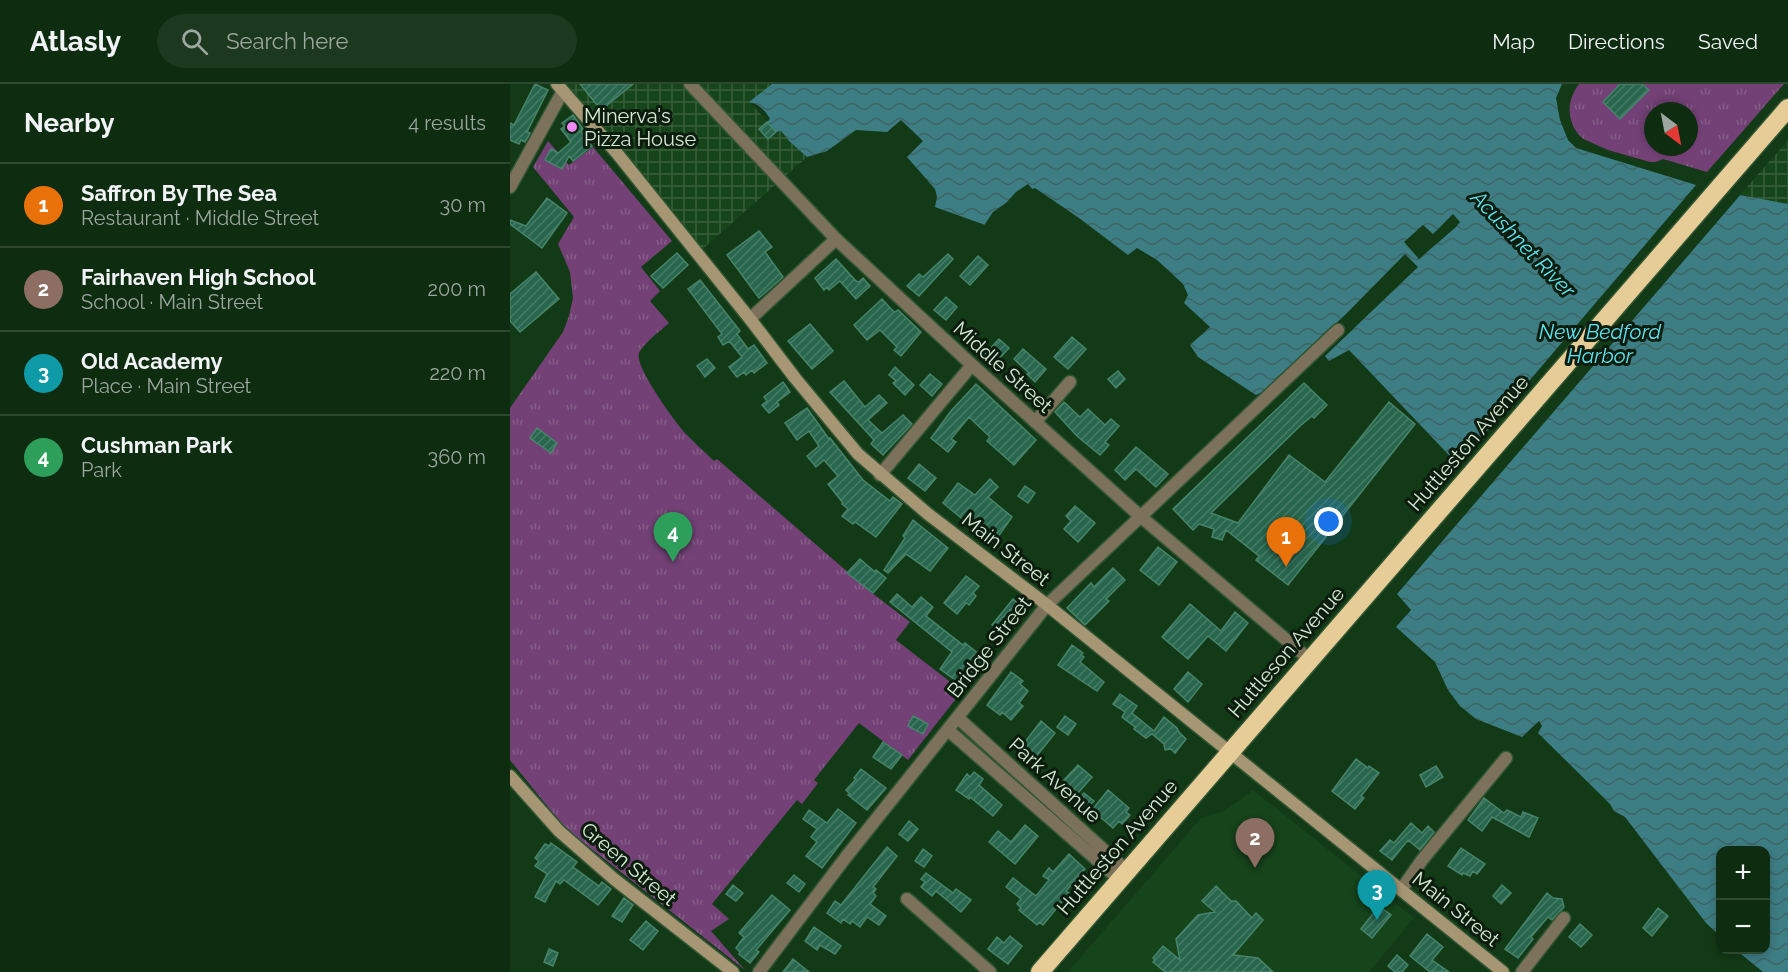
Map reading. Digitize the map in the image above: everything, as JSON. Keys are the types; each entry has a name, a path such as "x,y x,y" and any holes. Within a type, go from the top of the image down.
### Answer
{"highway":[{"name":"Huttleston Avenue","path":"1377,582 1788,108"},
{"name":"Huttleson Avenue","path":"1229,752 1377,582"},
{"name":"Huttleston Avenue","path":"1040,972 1229,752"}],"main road":[{"name":"Main Street","path":"560,88 616,152 795,378 858,454 880,475 1047,605 1503,972"},
{"name":"Green Street","path":"510,776 559,831 614,879 733,972"}],"street":[{"name":"Middle Street","path":"690,84 836,239 972,366 1140,516 1309,659"},
{"path":"510,187 560,88"},
{"path":"750,319 836,239"},
{"name":"Bridge Street","path":"759,972 846,857 1047,605 1338,330"},
{"path":"880,475 972,366"},
{"path":"1035,422 1070,382"},
{"name":"Park Avenue","path":"958,718 1123,875"},
{"path":"948,730 1123,875"},
{"path":"1401,890 1422,860 1506,758"},
{"path":"907,899 990,972"},
{"path":"1522,972 1564,918"}],"shaded area":[{"path":"557,84 772,84 751,103 776,132 781,131 807,157 698,253"},
{"path":"1788,140 1788,205 1740,195 1753,180"},
{"path":"1253,790 1414,918 1369,972 1068,972 1201,818 1224,811"}],"green space":[{"path":"1579,84 1784,84 1707,172 1663,159 1648,162 1593,145 1574,129 1570,114 1571,99"},
{"path":"548,141 569,165 593,147 672,241 641,267 660,291 650,301 669,323 644,346 639,353 639,360 648,381 679,426 714,461 717,459 872,593 910,622 896,640 962,691 908,760 859,723 814,780 818,783 802,804 797,800 712,904 729,919 711,931 745,970 565,828 510,760 510,408 563,332 573,298 570,272 558,244 574,217 533,167"}],"water":[{"name":"New Bedford Harbor","path":"772,84 1572,84 1568,93 1567,122 1579,141 1740,195 1788,204 1788,972 1763,972 1741,954 1770,954 1770,846 1716,846 1716,932 1706,923 1625,817 1614,811 1610,804 1538,733 1542,726 1539,721 1522,737 1476,719 1460,706 1448,690 1435,662 1396,627 1411,610 1397,594 1484,492 1349,350 1329,361 1325,356 1418,267 1405,254 1345,315 1256,395 1198,357 1190,345 1210,327 1184,303 1184,294 1134,252 1128,255 1035,188 988,226 935,207 937,197 935,189 907,157 923,141 901,120 887,132 856,130 827,151 807,157 781,131 776,132 767,122 770,119 761,108 749,102"}],"pier":[{"path":"1562,84 1575,84 1568,102 1568,111 1574,130 1581,138 1608,150 1702,177 1742,193 1395,596 1394,592 1480,492 1456,467 1696,185 1576,148 1568,140 1560,120 1556,98"},
{"path":"1028,184 1033,190 1032,193 990,228 983,227 993,212"},
{"path":"1453,214 1460,222 1419,259 1404,242 1423,225 1433,234"},
{"path":"1137,248 1157,260 1183,284 1188,295 1184,303 1174,288 1151,267 1136,256 1128,255"}],"building":[{"path":"535,84 548,90 527,132 530,133 528,137 525,142 521,140 519,144 510,140 510,123 514,125"},
{"path":"580,84 633,84 601,110"},
{"path":"1620,84 1642,84 1649,90 1620,119 1603,102"},
{"path":"573,115 583,129 581,132 592,146 573,161 569,156 562,169 545,160 551,149 558,153 571,142 561,129 565,126 562,123"},
{"path":"767,122 776,132 768,139 759,129"},
{"path":"547,198 567,213 542,248 510,224 510,220 526,226"},
{"path":"759,231 772,247 765,252 783,277 759,298 727,255"},
{"path":"677,253 688,265 663,288 651,276"},
{"path":"948,254 953,259 919,296 907,286 919,274 923,277"},
{"path":"978,256 988,265 970,285 960,276"},
{"path":"836,259 856,281 859,282 863,278 870,286 856,299 840,281 829,290 827,287 824,290 815,278"},
{"path":"536,272 559,299 520,332 510,321 510,294"},
{"path":"700,280 740,331 737,334 748,349 754,345 767,363 754,373 752,370 746,375 744,372 737,377 729,367 742,357 731,343 723,345 718,337 722,334 688,289"},
{"path":"946,297 957,307 946,320 934,310"},
{"path":"882,299 893,311 898,310 921,332 901,356 894,350 897,347 880,330 867,340 854,325"},
{"path":"810,324 833,351 812,369 788,341"},
{"path":"1072,337 1086,349 1068,369 1054,357"},
{"path":"999,339 1009,348 994,364 984,355"},
{"path":"1023,349 1046,369 1035,382 1014,359"},
{"path":"707,359 715,368 705,377 697,366"},
{"path":"895,367 914,385 905,395 893,383 896,381 889,375"},
{"path":"1118,371 1125,379 1116,388 1108,379"},
{"path":"930,374 942,384 932,396 920,385"},
{"path":"844,381 865,407 879,395 887,403 868,420 882,433 903,415 912,424 883,455 871,444 874,440 830,392"},
{"path":"783,382 790,392 777,402 779,405 769,413 762,405 767,401 764,397"},
{"path":"1304,383 1327,405 1314,418 1312,416 1300,426 1211,513 1238,523 1289,455 1325,482 1389,402 1415,424 1288,585 1256,560 1259,556 1226,530 1222,540 1212,537 1214,529 1199,524 1193,530 1173,509"},
{"path":"976,384 1036,440 1014,465 987,441 990,437 969,417 951,439 956,442 948,452 931,438 951,411"},
{"path":"1064,402 1080,417 1088,409 1105,425 1111,419 1119,426 1105,442 1109,445 1100,455 1077,436 1055,412"},
{"path":"807,408 863,480 890,501 893,497 902,504 876,537 842,516 848,509 828,484 838,476 824,460 816,467 807,456 819,446 809,431 797,440 785,423"},
{"path":"537,428 557,443 551,453 530,438"},
{"path":"1136,447 1168,474 1156,487 1136,469 1125,480 1115,470"},
{"path":"919,464 936,478 925,491 908,478"},
{"path":"990,479 998,487 988,497 1012,517 993,544 943,503 958,483 975,495"},
{"path":"1025,486 1035,493 1028,503 1018,496"},
{"path":"1075,506 1095,523 1078,542 1064,529 1071,521 1066,516"},
{"path":"913,520 948,548 930,571 906,554 888,573 884,570 905,538 903,536"},
{"path":"1158,547 1177,562 1159,585 1140,570"},
{"path":"860,559 886,578 873,593 847,573"},
{"path":"1113,568 1125,580 1106,599 1109,601 1085,625 1067,608 1091,583 1094,587"},
{"path":"966,576 979,586 973,593 976,596 969,605 966,603 957,614 944,603"},
{"path":"897,594 912,607 921,597 933,607 926,616 985,659 965,687 940,669 952,652 890,602"},
{"path":"1013,599 1025,609 1004,635 992,625"},
{"path":"1190,604 1221,631 1235,612 1248,623 1226,651 1208,636 1188,659 1162,637"},
{"path":"1072,645 1083,653 1081,655 1084,657 1080,662 1104,682 1097,691 1058,665"},
{"path":"1011,672 1023,681 1020,684 1028,691 1019,703 1023,706 1011,720 1002,712 1000,715 987,705"},
{"path":"1188,672 1202,684 1188,702 1174,689"},
{"path":"1120,694 1137,706 1132,713 1154,731 1164,717 1177,728 1186,739 1175,753 1171,749 1165,750 1164,744 1152,734 1146,738 1122,717 1125,712 1113,704"},
{"path":"913,716 928,724 923,734 908,726"},
{"path":"1065,716 1076,724 1068,735 1057,727"},
{"path":"1041,721 1055,733 1035,758 1021,747"},
{"path":"883,742 902,755 891,769 873,757"},
{"path":"1356,759 1379,773 1361,796 1364,798 1355,809 1332,791"},
{"path":"1078,765 1092,777 1078,793 1064,780"},
{"path":"1436,766 1443,777 1426,787 1420,775"},
{"path":"861,769 886,788 867,810 848,795 850,794 846,790"},
{"path":"974,772 983,779 979,785 1002,805 993,816 970,797 969,799 956,790 967,774 970,777"},
{"path":"1108,790 1129,808 1126,812 1130,815 1122,824 1119,821 1113,828 1092,810"},
{"path":"1084,793 1094,801 1085,811 1075,803"},
{"path":"1484,798 1504,813 1507,810 1521,817 1523,812 1538,818 1529,837 1492,817 1482,831 1468,820"},
{"path":"838,809 856,823 822,868 806,856 817,842 811,837 817,829 803,819 809,810 827,823"},
{"path":"909,821 918,829 908,841 899,834"},
{"path":"1411,823 1422,833 1428,826 1434,832 1420,850 1408,840 1392,860 1380,851 1390,840 1394,843"},
{"path":"1025,825 1038,836 1015,864 989,842 998,831 1011,842"},
{"path":"551,843 577,862 573,867 599,886 602,882 611,889 598,905 564,880 560,884 556,881 545,902 535,897 547,874 535,866 539,861 535,858 545,844 549,846"},
{"path":"887,847 897,856 873,887 876,889 873,893 876,896 870,904 886,916 879,925 867,917 860,927 852,921 850,924 843,919 841,923 827,913 835,901 841,905"},
{"path":"1461,848 1485,864 1477,874 1473,871 1470,876 1463,873 1462,875 1448,866"},
{"path":"923,849 932,856 924,867 915,861"},
{"path":"1069,854 1085,869 1066,891 1069,893 1043,925 1039,922 1037,925 1019,910 1021,908 1017,904 1021,899 1006,887 1013,878 1036,896 1049,880 1043,876 1049,868 1053,872"},
{"path":"926,873 953,893 956,889 971,900 961,912 936,891 932,896 921,887 925,882 921,879"},
{"path":"794,875 805,884 799,892 787,883"},
{"path":"733,885 743,893 736,901 726,894"},
{"path":"1502,885 1511,893 1501,904 1493,896"},
{"path":"1216,886 1231,901 1236,901 1252,918 1256,913 1263,920 1233,955 1258,958 1273,972 1165,972 1153,962 1155,960 1153,958 1163,946 1180,960 1176,939 1198,915 1215,912 1202,901"},
{"path":"1547,893 1553,898 1562,899 1564,907 1552,920 1548,917 1531,937 1533,939 1518,958 1505,949"},
{"path":"772,895 790,910 756,950 759,952 750,963 739,954 736,948 744,937 739,933"},
{"path":"624,898 633,905 622,922 612,916"},
{"path":"1379,906 1391,915 1372,938 1361,929"},
{"path":"1658,908 1668,916 1652,936 1643,928"},
{"path":"646,921 658,931 643,950 630,940"},
{"path":"1580,924 1592,935 1581,947 1569,937"},
{"path":"814,927 841,946 835,954 820,945 817,950 805,941"},
{"path":"1427,934 1443,947 1432,960 1449,972 1430,972 1410,956"},
{"path":"1010,936 1022,946 1008,964 988,949 997,937 1004,943"},
{"path":"549,949 558,953 553,966 544,962"},
{"path":"1397,955 1408,965 1402,972 1395,972 1388,966"},
{"path":"793,959 809,972 783,972"}],"place":[{"name":"Minerva's Pizza House","path":"572,127"},
{"name":"Cushman Park","path":"673,562"},
{"name":"Saffron By The Sea","path":"1286,567"},
{"name":"Fairhaven High School","path":"1255,868"},
{"name":"Old Academy","path":"1377,920"}],"water label":[{"name":"Acushnet River","path":"1523,244"}]}
